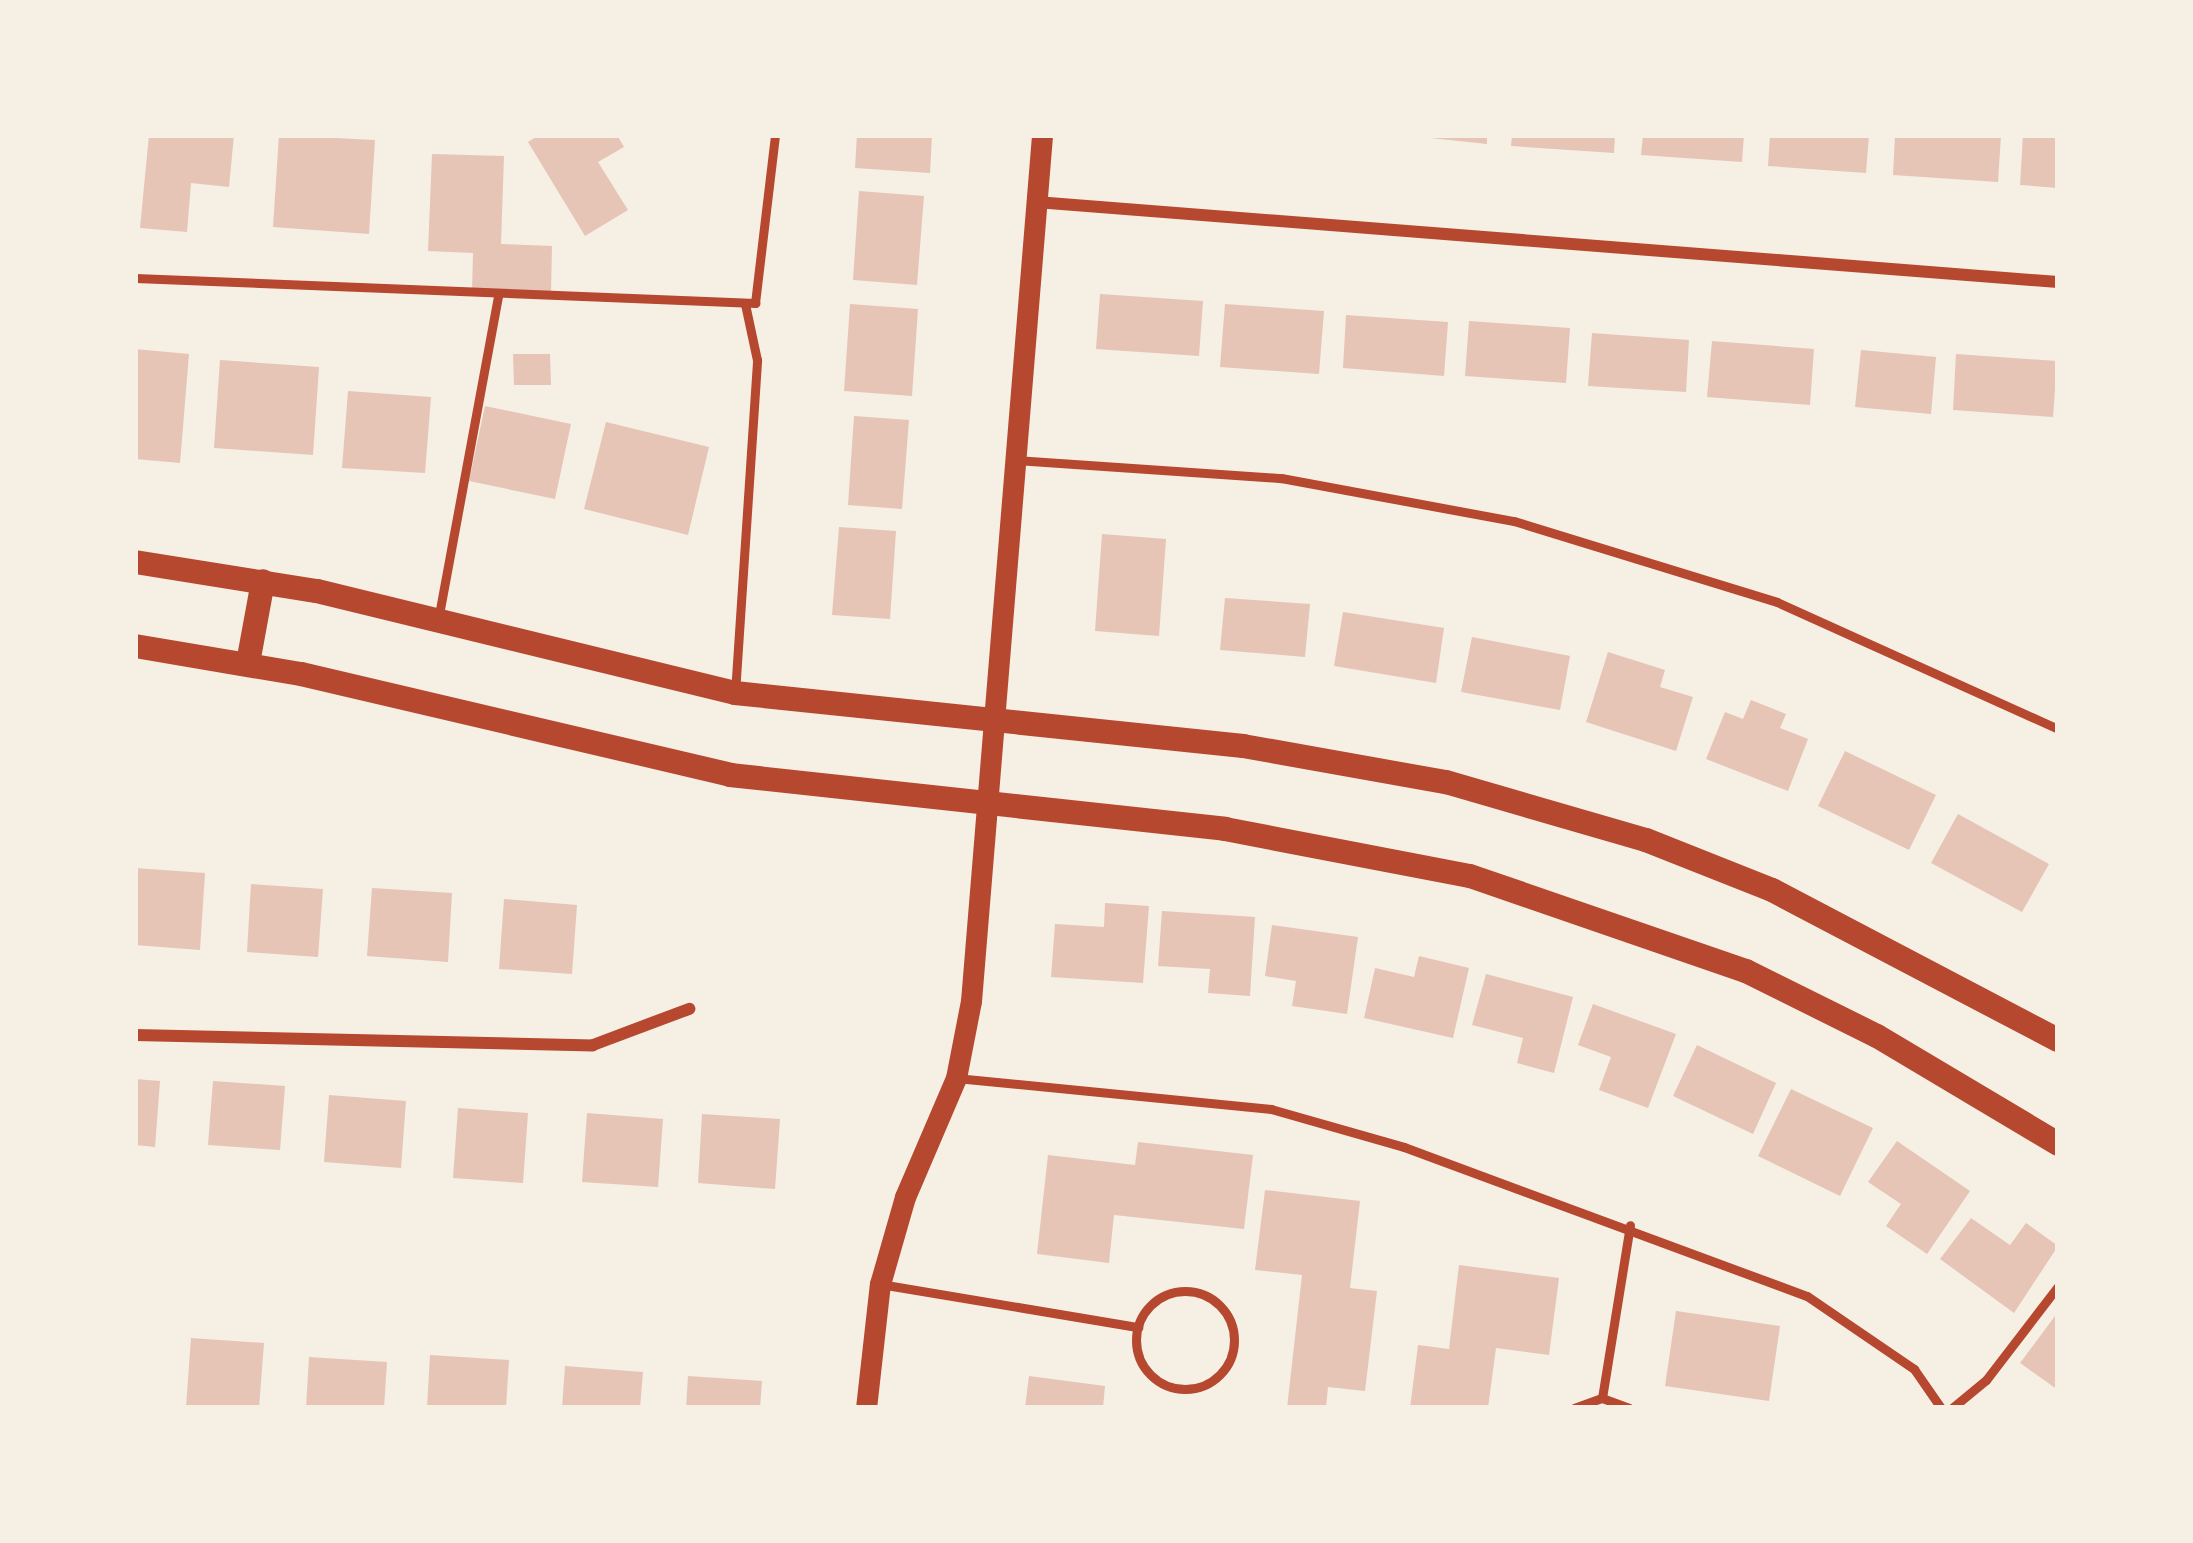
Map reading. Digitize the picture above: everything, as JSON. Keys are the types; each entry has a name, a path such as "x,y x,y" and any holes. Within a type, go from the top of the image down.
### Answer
{"main road":[{"path":"135,562 263,581 735,693 1309,755 1550,810 1832,916 2058,1040"},
{"path":"248,663 263,581"},
{"path":"135,646 248,663 656,762 1284,838 1542,897 1808,1000 2058,1144"}],"street":[{"path":"866,1408 880,1284 905,1197 956,1078 970,1001 1042,135"},
{"path":"1034,202 2058,282"},
{"path":"135,1035 593,1045 689,1009"}],"lane":[{"path":"135,278 755,303 765,255 775,135"},
{"path":"438,620 498,296"},
{"path":"735,693 757,360 745,304"},
{"path":"1015,460 1281,478 1514,521 1777,602 2058,729"},
{"path":"956,1078 1271,1109 1630,1225 1807,1296 1914,1369 1942,1408"},
{"path":"1602,1398 1630,1225"},
{"path":"880,1284 1138,1327"},
{"path":"1952,1408 1986,1379 2058,1286"},
{"path":"1172,1292 1205,1295 1230,1318 1234,1351 1204,1386 1174,1388 1147,1372 1138,1327 1172,1292"},
{"path":"1574,1408 1602,1398 1629,1408"}],"building":[{"path":"149,135 234,135 229,187 191,183 187,232 140,228"},
{"path":"279,135 375,140 369,234 273,227"},
{"path":"539,135 617,135 624,147 598,162 628,210 585,236 528,142"},
{"path":"857,135 932,135 930,173 855,168"},
{"path":"1402,135 1487,135 1487,144"},
{"path":"1512,135 1615,135 1614,153 1511,146"},
{"path":"1643,135 1744,135 1742,162 1641,155"},
{"path":"1770,135 1869,135 1866,173 1768,166"},
{"path":"1895,135 2001,135 1998,182 1893,175"},
{"path":"2023,135 2058,135 2058,188 2020,185"},
{"path":"432,154 504,156 501,244 552,246 551,294 472,291 473,253 428,251"},
{"path":"859,191 924,196 917,285 853,280"},
{"path":"1100,294 1203,301 1199,356 1096,349"},
{"path":"850,304 918,309 912,396 844,391"},
{"path":"1225,304 1324,311 1319,374 1220,367"},
{"path":"1346,315 1448,322 1444,376 1343,368"},
{"path":"1469,321 1570,328 1566,383 1465,376"},
{"path":"1592,333 1689,340 1686,392 1588,386"},
{"path":"1712,341 1814,349 1810,405 1707,397"},
{"path":"135,349 189,354 180,463 135,459"},
{"path":"1861,350 1936,357 1931,414 1855,407"},
{"path":"513,354 550,354 551,385 514,385"},
{"path":"1956,354 2057,361 2053,417 1953,410"},
{"path":"220,360 319,367 313,455 214,448"},
{"path":"348,391 431,397 425,473 342,468"},
{"path":"485,406 571,424 555,499 469,481"},
{"path":"854,416 909,420 902,509 848,505"},
{"path":"606,422 709,447 688,535 584,509"},
{"path":"839,527 896,531 890,619 832,615"},
{"path":"1102,534 1166,539 1159,636 1095,631"},
{"path":"1225,598 1310,604 1305,657 1220,650"},
{"path":"1343,612 1444,628 1436,683 1334,666"},
{"path":"1472,637 1570,656 1560,710 1461,692"},
{"path":"1608,652 1665,670 1660,687 1693,697 1676,751 1586,722"},
{"path":"1751,700 1786,714 1780,728 1808,739 1788,791 1706,759 1725,712 1743,719"},
{"path":"1845,751 1936,795 1909,850 1818,806"},
{"path":"1958,814 2049,864 2022,912 1931,863"},
{"path":"135,868 205,873 200,950 135,945"},
{"path":"251,884 323,889 318,957 247,952"},
{"path":"372,888 452,893 448,962 367,956"},
{"path":"504,899 577,905 572,974 499,969"},
{"path":"1105,903 1149,906 1143,983 1051,977 1055,924 1104,927"},
{"path":"1162,911 1255,917 1250,996 1208,993 1210,969 1158,966"},
{"path":"1272,925 1358,937 1347,1014 1292,1006 1296,981 1265,976"},
{"path":"1419,956 1469,968 1453,1038 1364,1018 1375,968 1414,977"},
{"path":"1486,974 1573,997 1554,1073 1517,1063 1523,1038 1472,1025"},
{"path":"1593,1004 1676,1034 1648,1108 1599,1090 1611,1057 1578,1045"},
{"path":"1697,1045 1776,1083 1753,1134 1673,1096"},
{"path":"135,1079 160,1081 155,1147 135,1145"},
{"path":"213,1081 285,1086 280,1150 208,1145"},
{"path":"1791,1089 1873,1128 1840,1196 1758,1156"},
{"path":"329,1095 406,1101 401,1168 324,1162"},
{"path":"458,1108 528,1113 523,1183 453,1178"},
{"path":"587,1113 663,1119 658,1187 582,1182"},
{"path":"702,1114 780,1119 775,1189 698,1183"},
{"path":"1897,1141 1970,1191 1927,1254 1886,1226 1901,1204 1868,1182"},
{"path":"1138,1142 1253,1155 1244,1229 1114,1215 1109,1263 1037,1254 1048,1155 1135,1165"},
{"path":"1265,1190 1360,1201 1350,1288 1377,1291 1365,1391 1328,1387 1326,1408 1287,1408 1302,1275 1255,1270"},
{"path":"1971,1218 2010,1245 2026,1223 2058,1246 2014,1313 1940,1259"},
{"path":"1459,1265 1559,1278 1549,1355 1496,1348 1488,1408 1410,1408 1418,1345 1449,1349"},
{"path":"1676,1311 1780,1326 1769,1401 1665,1386"},
{"path":"2058,1312 2058,1390 2020,1363"},
{"path":"191,1338 264,1343 259,1408 186,1407"},
{"path":"430,1355 509,1360 506,1408 427,1408"},
{"path":"309,1357 387,1362 384,1408 306,1408"},
{"path":"565,1366 643,1372 640,1408 562,1408"},
{"path":"688,1376 762,1381 760,1408 686,1408"},
{"path":"1029,1376 1105,1386 1103,1408 1025,1408"}]}
